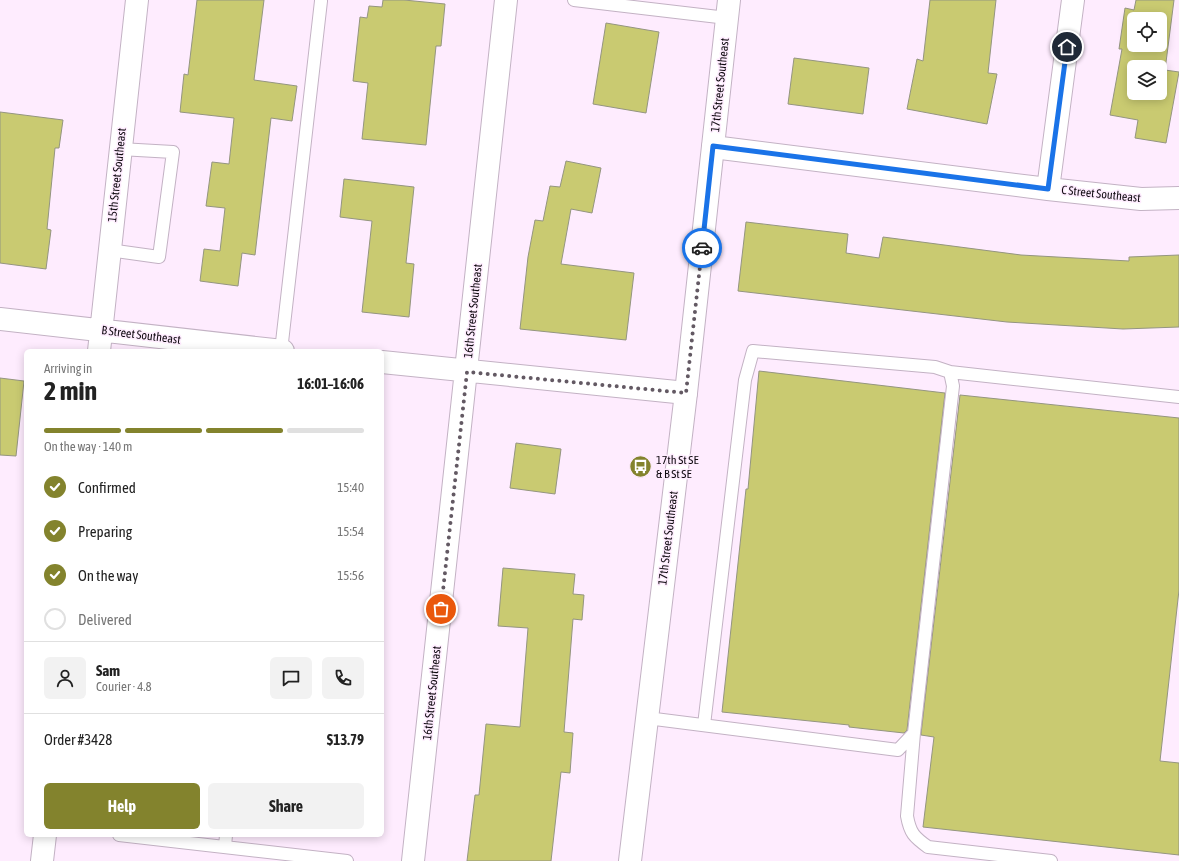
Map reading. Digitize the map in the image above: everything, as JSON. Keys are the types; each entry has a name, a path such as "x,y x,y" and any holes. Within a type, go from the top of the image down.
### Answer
{"street":[{"name":"15th Street Southeast","path":"100,340 137,0"},
{"name":"16th Street Southeast","path":"413,861 506,0"},
{"path":"1048,189 1073,0"},
{"name":"17th Street Southeast","path":"630,861 686,393 728,9"},
{"name":"C Street Southeast","path":"713,146 1048,189 1141,199 1179,198"},
{"name":"B Street Southeast","path":"0,319 100,340 249,349"},
{"path":"384,362 467,372 686,393"},
{"path":"42,861 45,837"}],"lane":[{"path":"574,0 728,9"},
{"path":"282,349 321,1"},
{"path":"109,250 159,257 173,152 120,149"},
{"path":"704,725 745,380 753,351 935,367 950,372 1179,397"},
{"path":"950,372 953,386 914,734 907,816 909,827 914,837 928,847 1051,861"},
{"path":"647,718 898,750 914,734"},
{"path":"154,837 225,841 347,861"}],"building":[{"path":"197,0 264,0 254,80 297,86 292,121 271,118 255,255 242,253 238,286 200,281 204,249 220,251 225,208 206,206 212,162 229,164 234,118 180,112 184,74 188,75"},
{"path":"383,0 404,0 445,4 441,46 436,46 426,145 362,139 368,83 353,81 360,17 367,18 369,6 382,7"},
{"path":"930,0 996,0 988,73 997,74 987,124 907,109 917,59 923,61"},
{"path":"1136,0 1174,0 1166,60 1127,60 1127,100 1167,100 1167,70 1179,72 1166,143 1135,138 1138,120 1110,115 1122,49 1119,49 1125,8 1134,10"},
{"path":"606,23 659,32 646,113 593,104"},
{"path":"794,58 869,68 863,114 788,104"},
{"path":"0,112 63,120 59,148 55,148 47,229 51,230 46,269 0,263"},
{"path":"566,161 601,168 592,213 571,209 561,264 634,273 626,340 520,329 528,257 535,220 543,221 550,186 560,187"},
{"path":"344,179 414,187 406,263 414,264 409,317 362,312 372,221 340,217"},
{"path":"746,222 848,234 846,253 879,258 883,237 1021,255 1129,261 1129,257 1179,255 1179,327 1123,329 1007,322 738,291"},
{"path":"759,371 945,393 907,730 904,733 849,727 849,725 722,712 746,489 748,489"},
{"path":"0,378 24,381 16,456 0,455"},
{"path":"960,395 1179,418 1179,590 1160,761 1179,763 1179,855 923,827 934,737 921,734"},
{"path":"516,443 561,449 555,494 510,488"},
{"path":"503,568 575,574 573,594 584,595 582,620 573,619 564,732 573,733 570,773 561,772 551,861 467,861 475,795 479,795 486,724 520,727 528,628 498,626"}],"way so far":[{"path":"441,609 467,372 686,393 702,248"}],"place":[{"name":"17th St SE & B St SE","path":"641,467"}],"route":[{"path":"702,248 713,146 1048,189 1067,47"}]}
